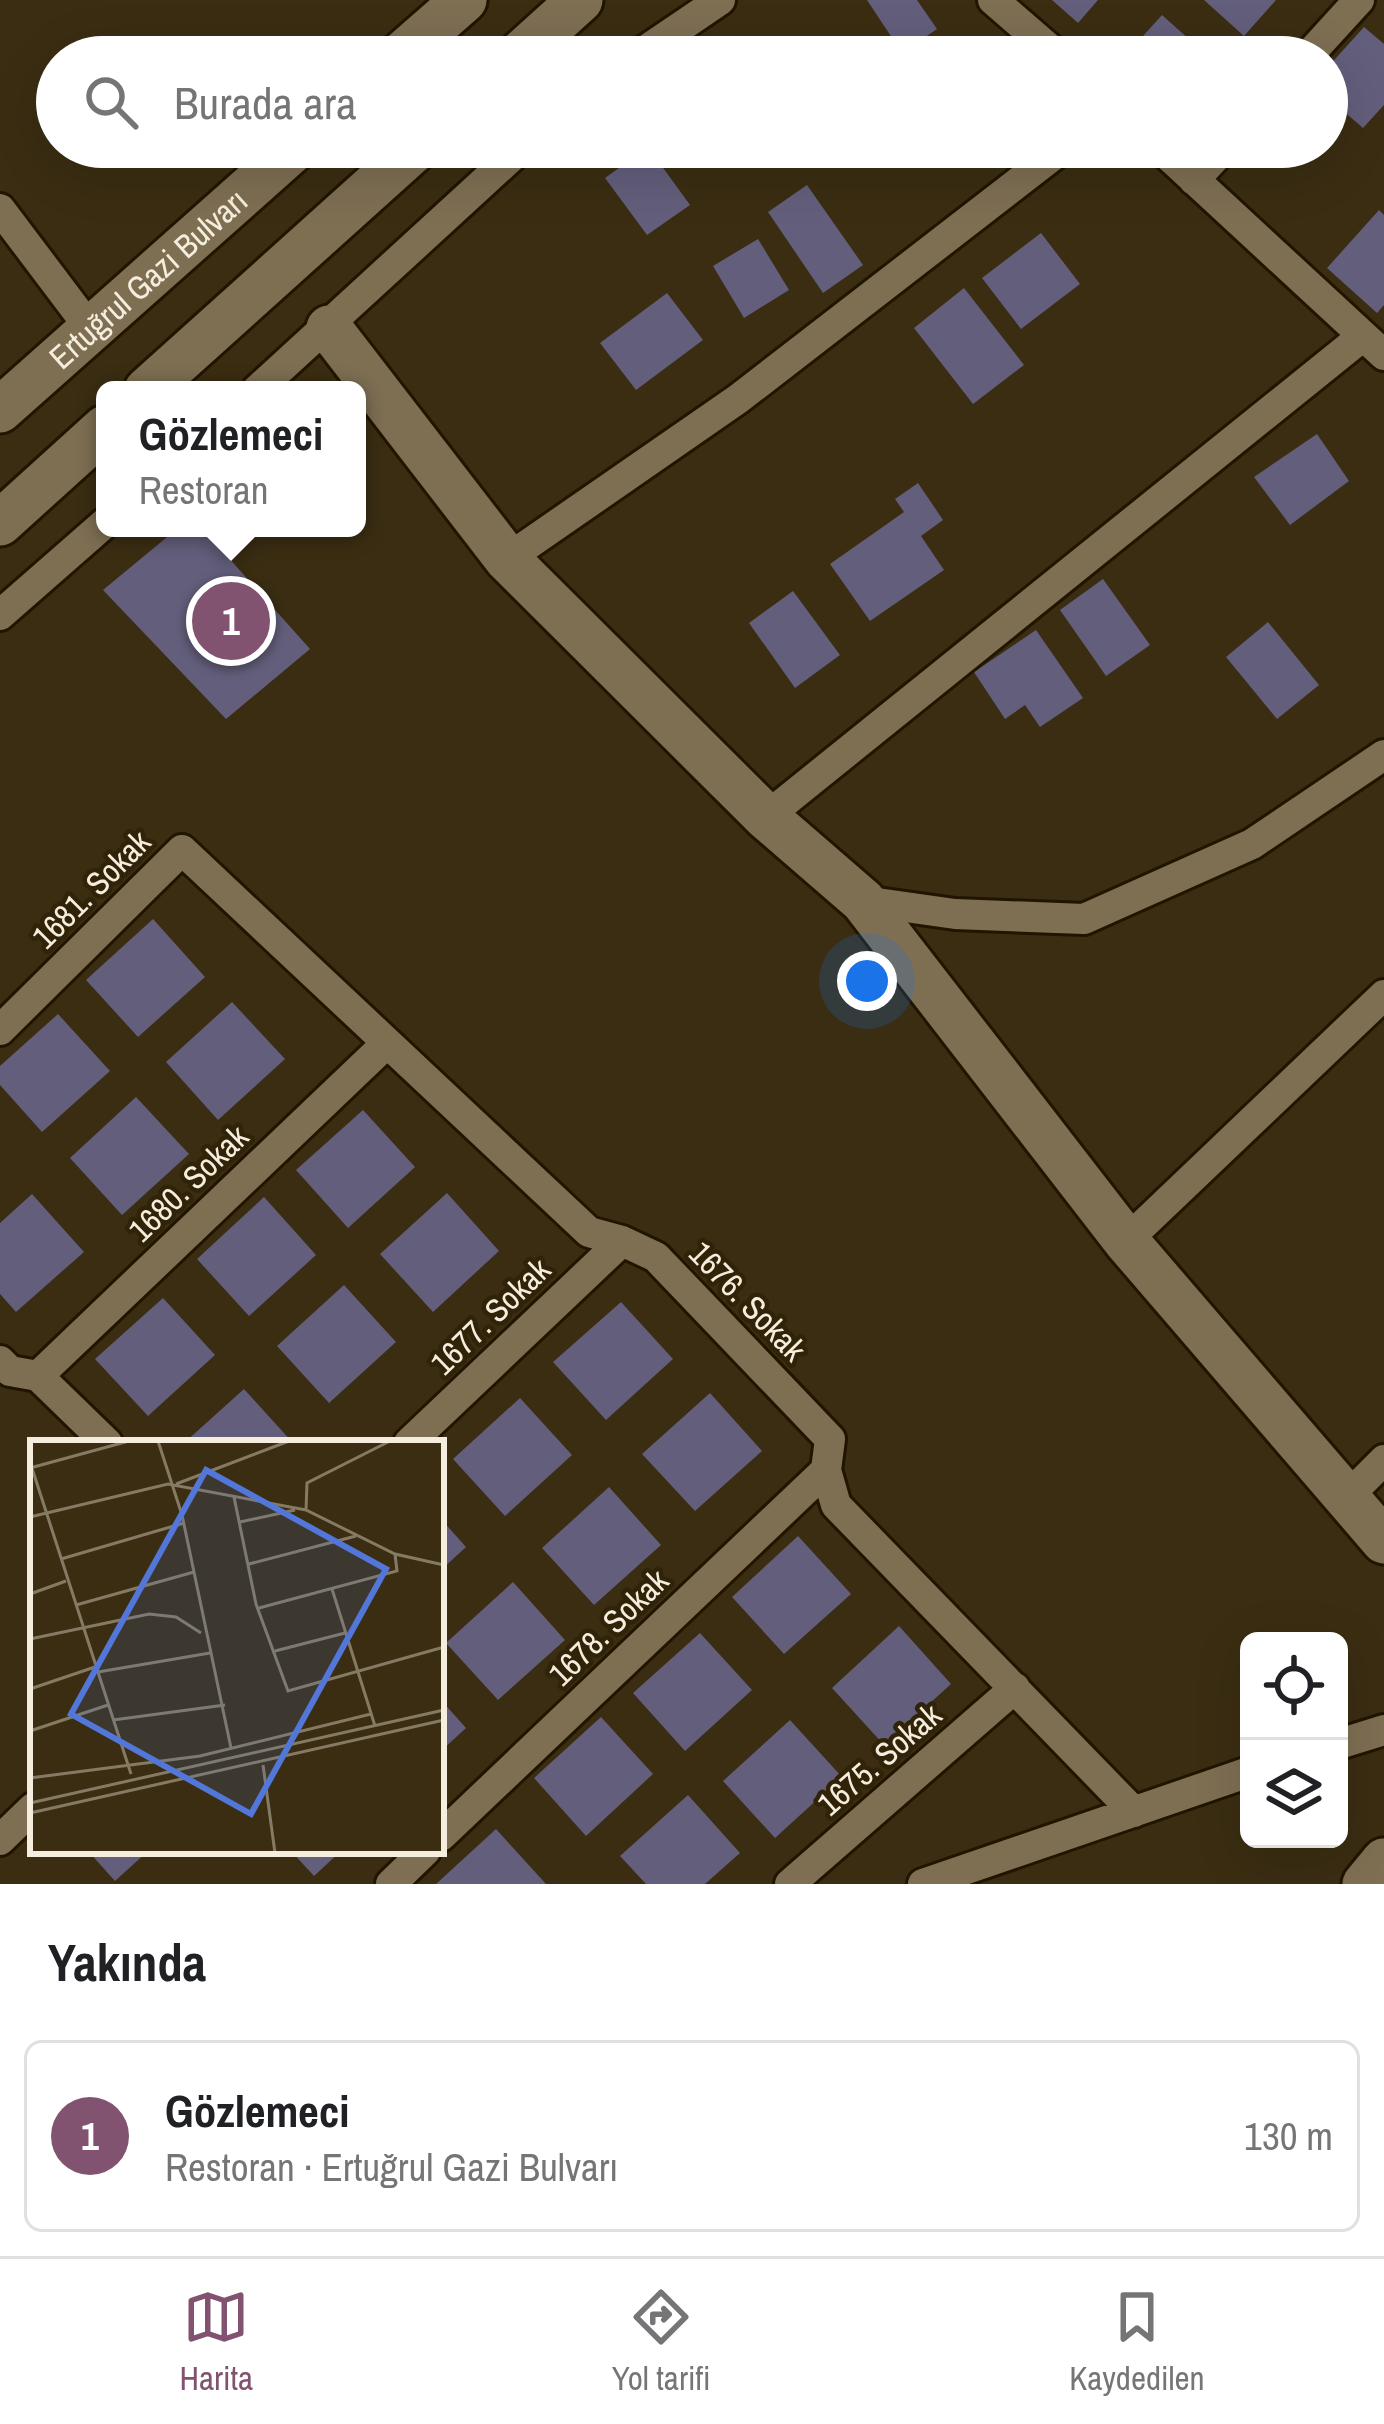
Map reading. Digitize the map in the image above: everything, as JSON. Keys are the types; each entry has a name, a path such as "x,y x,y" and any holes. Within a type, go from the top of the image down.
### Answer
{"street":[{"path":"423,36 464,0"},
{"path":"540,36 580,0"},
{"path":"667,36 720,0"},
{"path":"993,0 1035,36"},
{"path":"1326,36 1359,0"},
{"name":"Ertuğrul Gazi Bulvarı","path":"0,410 272,168"},
{"path":"157,381 394,168"},
{"path":"267,381 495,168"},
{"path":"508,559 721,412 1037,168"},
{"path":"766,817 1373,345 1181,168"},
{"path":"1194,181 1206,168"},
{"path":"0,209 89,327"},
{"path":"328,328 508,559 766,817 862,902 1126,1241 1384,1541"},
{"path":"0,523 96,436"},
{"path":"0,614 96,531"},
{"path":"862,902 956,914 1084,920 1252,844 1384,755"},
{"name":"1681. Sokak","path":"0,1030 182,850"},
{"name":"1676. Sokak","path":"182,850 589,1232 656,1257 830,1439 826,1470 836,1505 1134,1812"},
{"path":"1126,1241 1384,995"},
{"name":"1680. Sokak","path":"38,1376 387,1042"},
{"name":"1677. Sokak","path":"412,1440 622,1241"},
{"path":"0,1361 10,1371 38,1376 104,1440"},
{"path":"1346,1498 1384,1460"},
{"name":"1678. Sokak","path":"444,1833 826,1470"},
{"name":"1675. Sokak","path":"790,1884 1015,1688"},
{"path":"1348,1741 1384,1730"},
{"path":"922,1884 1240,1775"},
{"path":"0,1840 30,1811"},
{"path":"391,1884 422,1854"},
{"path":"1365,1884 1384,1861"}],"building":[{"path":"867,0 917,0 937,29 927,36 891,36"},
{"path":"1052,0 1098,0 1078,23"},
{"path":"1204,0 1276,0 1244,36"},
{"path":"1162,15 1186,36 1143,36"},
{"path":"1364,27 1384,44 1384,105 1363,128 1348,115 1348,45"},
{"path":"619,168 663,168 690,205 647,235 605,178"},
{"path":"807,185 863,265 823,293 768,212"},
{"path":"1379,210 1384,215 1384,305 1377,313 1327,268"},
{"path":"1041,233 1080,284 1021,329 982,278"},
{"path":"758,239 789,290 744,318 713,266"},
{"path":"964,288 1024,365 973,404 914,328"},
{"path":"667,293 703,340 636,390 600,343"},
{"path":"1317,434 1349,481 1290,525 1254,477"},
{"path":"918,483 943,520 921,536 944,570 870,621 830,564 904,512 895,499"},
{"path":"167,537 210,537 310,649 226,719 103,590"},
{"path":"1103,579 1150,645 1106,676 1060,610"},
{"path":"793,591 840,655 795,688 749,623"},
{"path":"1268,622 1319,685 1277,719 1226,657"},
{"path":"1036,630 1083,698 1040,727 1025,705 1005,719 974,672"},
{"path":"153,919 205,977 138,1037 86,980"},
{"path":"232,1002 285,1059 218,1120 166,1062"},
{"path":"58,1014 110,1071 42,1132 0,1085 0,1066"},
{"path":"136,1097 189,1154 122,1215 70,1158"},
{"path":"363,1110 415,1167 348,1228 296,1170"},
{"path":"447,1193 499,1251 433,1312 380,1254"},
{"path":"32,1194 84,1252 16,1312 0,1294 0,1223"},
{"path":"264,1197 316,1255 249,1316 197,1259"},
{"path":"344,1285 396,1342 329,1403 277,1346"},
{"path":"163,1298 215,1355 148,1416 95,1359"},
{"path":"621,1302 673,1359 606,1420 553,1362"},
{"path":"244,1389 290,1440 187,1440"},
{"path":"710,1393 762,1451 695,1511 642,1454"},
{"path":"520,1398 572,1455 505,1516 453,1459"},
{"path":"609,1487 661,1545 594,1605 542,1548"},
{"path":"444,1522 466,1547 444,1567"},
{"path":"798,1536 851,1594 784,1654 732,1597"},
{"path":"513,1582 565,1640 498,1700 446,1643"},
{"path":"899,1626 951,1684 884,1745 832,1688"},
{"path":"700,1633 752,1690 685,1751 633,1693"},
{"path":"444,1703 466,1728 444,1748"},
{"path":"601,1717 653,1774 586,1836 534,1778"},
{"path":"790,1720 842,1777 775,1838 723,1781"},
{"path":"688,1795 740,1853 705,1884 646,1884 620,1856"},
{"path":"496,1829 546,1884 436,1884"},
{"path":"91,1854 145,1854 115,1881"},
{"path":"294,1854 338,1854 314,1876"}],"place":[{"name":"Gözlemeci","path":"231,621"}]}
